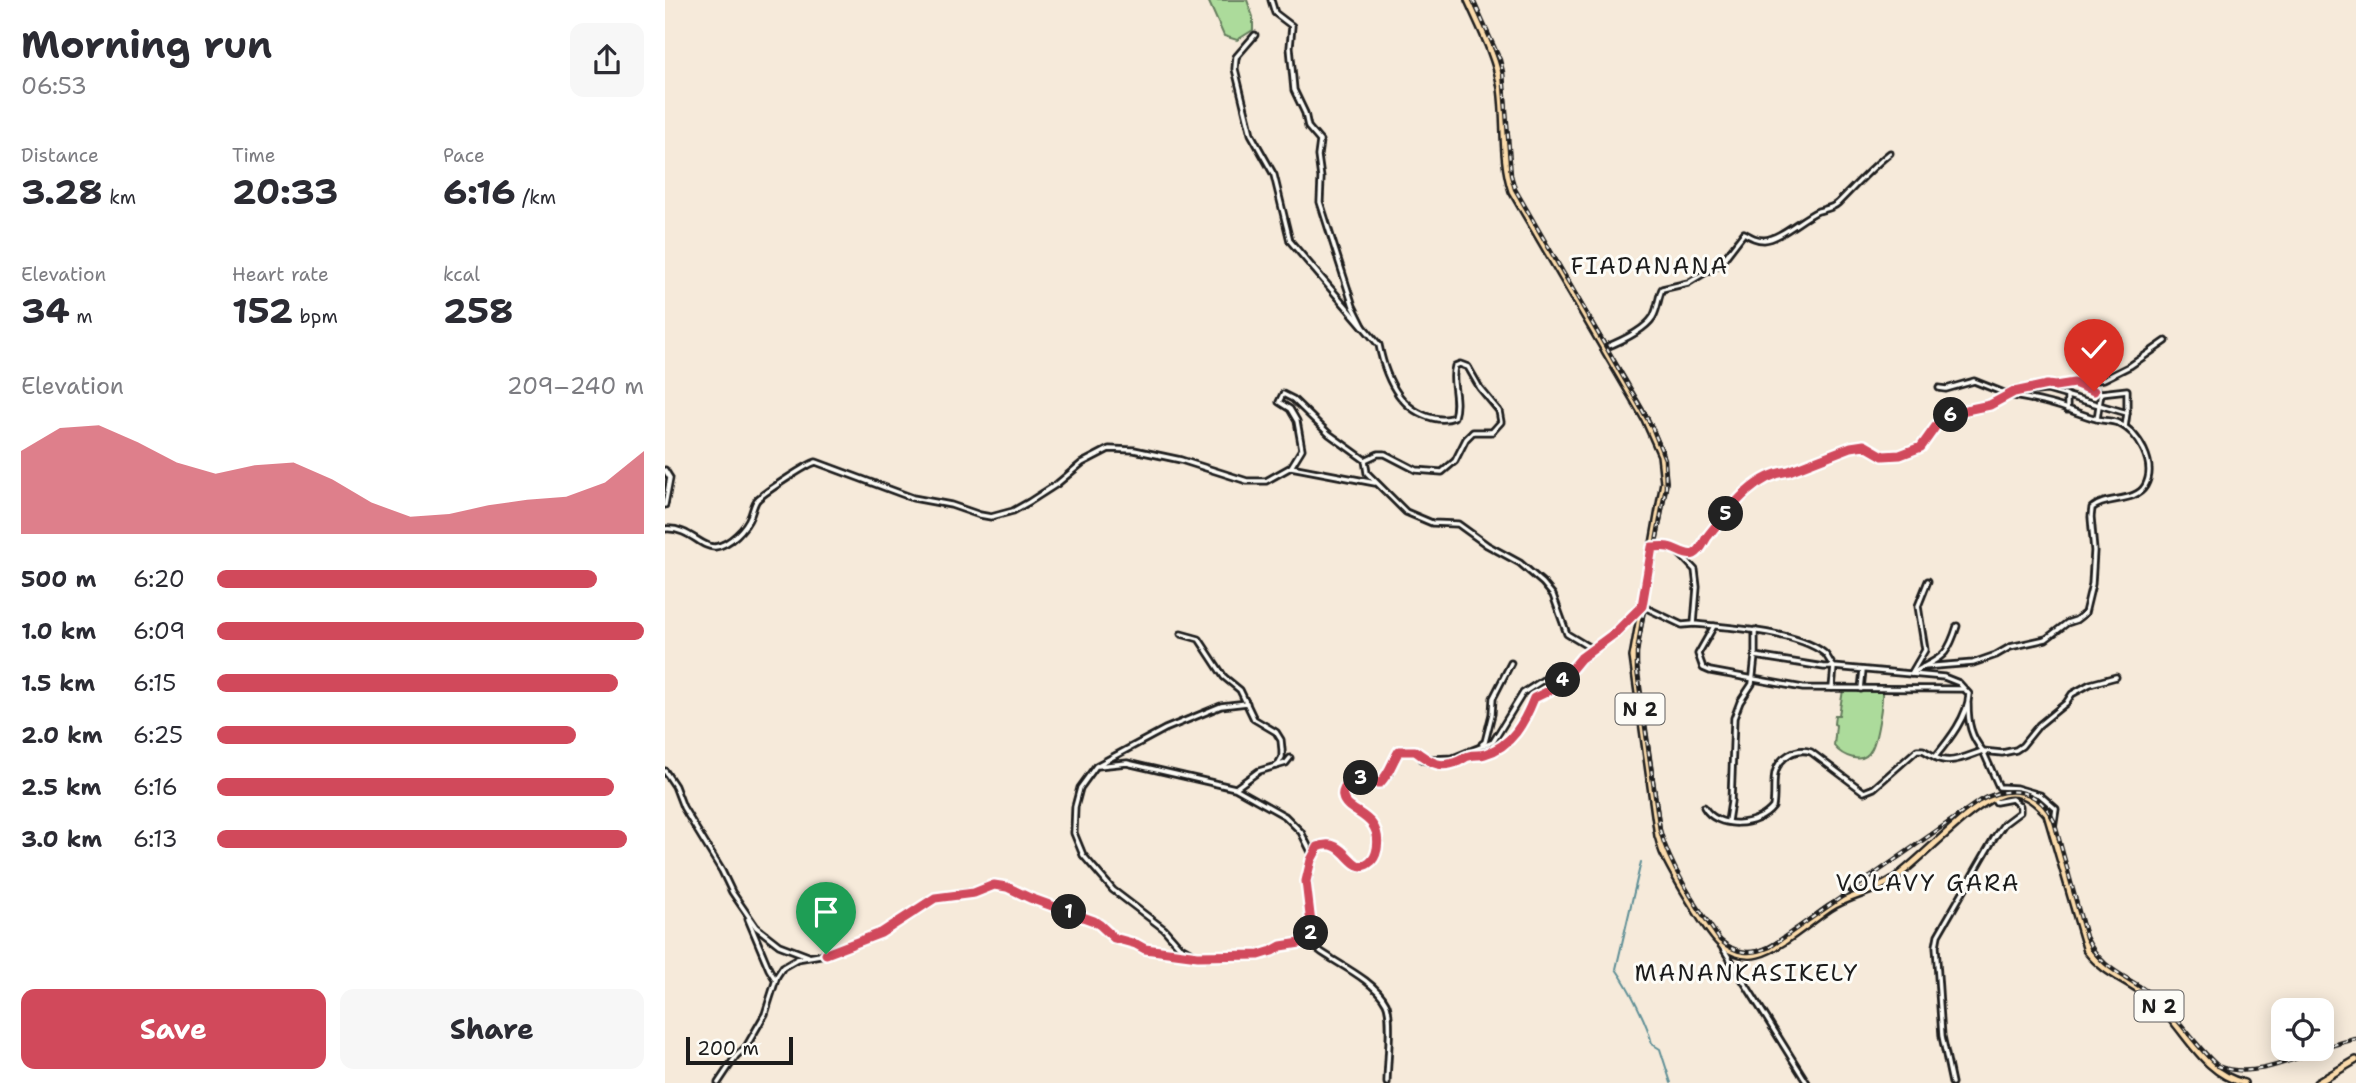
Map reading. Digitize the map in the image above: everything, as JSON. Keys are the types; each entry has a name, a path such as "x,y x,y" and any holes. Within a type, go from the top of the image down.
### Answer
{"main road":[{"name":"N 2","path":"1468,0 1497,67 1507,177 1512,191 1645,419 1661,455 1664,482 1633,657 1658,836 1663,851 1707,927 1721,945"},
{"name":"N 2","path":"1993,797 2011,793 2027,796 2047,814 2080,936 2087,951 2108,973 2148,996 2164,1010 2211,1066 2224,1076 2244,1083"},
{"path":"1721,945 1745,955 1767,951 1845,898 1872,892 1893,880 1922,858 1976,807 1993,797"},
{"path":"2317,1083 2356,1060"}],"street":[{"path":"1271,0 1275,13 1292,26 1290,47 1294,90 1305,113 1308,127 1320,141 1320,202 1353,306 1365,331"},
{"path":"1255,35 1236,57 1237,85 1251,134 1274,175 1290,241 1379,345 1382,360 1399,396 1415,413 1448,420 1454,417 1458,398 1452,374 1455,366 1460,363 1468,367 1499,411 1501,422 1492,432 1473,432 1466,439 1455,461 1442,472 1416,470 1385,454 1365,460"},
{"path":"1603,348 1637,332 1653,317 1662,289 1688,282 1721,263 1744,233 1754,239 1767,240 1816,212 1836,205 1890,153"},
{"path":"2023,392 2040,386 2104,379 2130,366 2166,341"},
{"path":"1923,667 1973,663 1997,655 2010,647 2046,639 2085,613 2092,584 2092,508 2103,502 2129,497 2143,489 2146,484 2148,458 2132,433 2118,423 2009,395 1974,381 1946,389 1939,388"},
{"path":"2074,383 2101,393 2126,390 2125,427"},
{"path":"1652,547 1668,547 1690,555 1695,554 1744,494 1770,475 1789,471 1851,447 1864,445 1883,456 1913,451 1921,447 1941,419 1990,405 2014,392 2047,390 2127,413"},
{"path":"2097,419 2101,393"},
{"path":"665,529 681,530 709,546 719,545 735,536 747,523 756,500 802,468 816,462 913,498 951,505 979,516 991,517 1013,511 1029,502 1082,463 1109,449 1134,450 1181,460 1247,481 1266,481 1291,467 1301,453 1294,416 1279,402 1283,394 1293,399 1329,434 1365,460 1367,473 1406,512 1432,523 1458,524 1487,545 1520,563 1553,595 1567,634 1593,649"},
{"path":"2067,395 2067,410"},
{"path":"1291,467 1375,483"},
{"path":"665,470 670,478 665,505"},
{"path":"1675,550 1695,570 1697,587 1694,624"},
{"path":"1911,674 1925,650 1918,606 1928,581"},
{"path":"1421,755 1423,760 1434,764 1447,764 1468,756 1492,752 1519,730 1534,698 1557,687 1572,668 1615,633 1642,606 1682,625 1755,630 1806,644 1826,654 1834,667 1832,688"},
{"path":"1714,626 1698,654 1703,668 1803,688 1966,689"},
{"path":"1911,674 1943,655 1957,626"},
{"path":"1728,821 1734,718 1753,679 1755,630"},
{"path":"1181,634 1199,639 1224,677 1240,690 1254,719 1276,732 1282,757 1277,766"},
{"path":"1755,656 1824,667 1952,679 1969,694 1971,733 1983,751 1999,787 2016,788 2041,795 2056,809 2053,829"},
{"path":"1477,748 1485,742 1493,698 1511,663"},
{"path":"1861,689 1863,670"},
{"path":"1705,807 1708,814 1715,819 1728,821 1749,823 1768,814 1773,807 1778,764 1791,752 1803,749 1811,752 1864,792 1874,788 1917,750 1923,750 1941,761 1959,760 1983,751 2002,753 2016,750 2039,725 2066,703 2072,694 2090,684 2116,677"},
{"path":"1387,1083 1390,1014 1386,1003 1376,990 1316,948 1313,941 1306,881 1313,856 1318,847 1327,844 1341,849 1353,863 1361,866 1369,863 1376,854 1378,841 1374,825 1346,803 1342,793 1352,777 1380,783 1388,775 1399,751 1415,751 1430,759 1453,758 1493,742 1528,688 1543,680 1557,687"},
{"path":"1935,757 1959,723 1968,702"},
{"path":"1198,956 1179,946 1164,929 1113,890 1083,855 1075,832 1075,807 1080,788 1096,766 1125,749 1221,706 1247,704"},
{"path":"1235,788 1259,771 1286,763 1290,758"},
{"path":"1096,766 1127,763 1235,788 1285,816 1301,832 1313,856"},
{"path":"665,771 683,807 758,930 779,945 809,956"},
{"path":"1952,1083 1942,1037 1936,946 1938,935 1994,838 2004,824 2020,812 2020,806 2012,799 1996,802 1993,797"},
{"path":"718,1083 736,1056 746,1047 765,1014 783,967 881,933 935,898 974,893 994,885 1007,887 1094,921 1114,938 1145,949 1198,956 1259,955 1281,946 1313,941"},
{"path":"744,910 769,969 777,980"},
{"path":"1721,945 1807,1083"}],"green space":[{"path":"1208,0 1247,0 1253,17 1253,30 1237,40 1224,36"},
{"path":"1843,690 1882,691 1881,712 1875,738 1871,750 1863,758 1847,756 1834,746 1835,715 1839,715"}],"waterway":[{"path":"1641,862 1616,969 1637,1005 1652,1044 1660,1049 1671,1083"}],"railway":[{"path":"1473,0 1503,72 1511,175 1515,189 1652,427 1665,459 1666,487 1644,608 1637,671 1660,830 1678,873 1720,940 1744,952 1770,947 1979,801 2012,791 2032,796 2048,810 2054,821 2086,937 2093,950 2110,967 2159,1001 2218,1066 2235,1070 2269,1067 2356,1039"}],"district":[{"name":"FIADANANA","path":"1650,266"},
{"name":"VOLAVY GARA","path":"1928,883"},
{"name":"MANANKASIKELY","path":"1747,973"}],"route":[{"path":"826,954 881,933 935,898 956,897 994,885 1014,889 1030,898 1094,921 1114,938 1153,952 1198,956 1259,955 1281,946 1313,941 1306,881 1311,860 1318,847 1335,845 1353,863 1361,866 1369,863 1376,854 1378,841 1374,825 1346,803 1343,797 1342,793 1352,777 1357,776 1376,785 1380,783 1388,775 1399,751 1415,751 1423,760 1434,764 1447,764 1468,756 1492,752 1508,741 1519,730 1534,698 1557,687 1581,658 1615,633 1642,606 1652,547 1668,547 1690,555 1695,554 1744,494 1778,472 1789,471 1851,447 1864,445 1883,456 1913,451 1921,447 1941,419 1966,410 1984,408 2014,392 2074,383 2094,391"}]}
